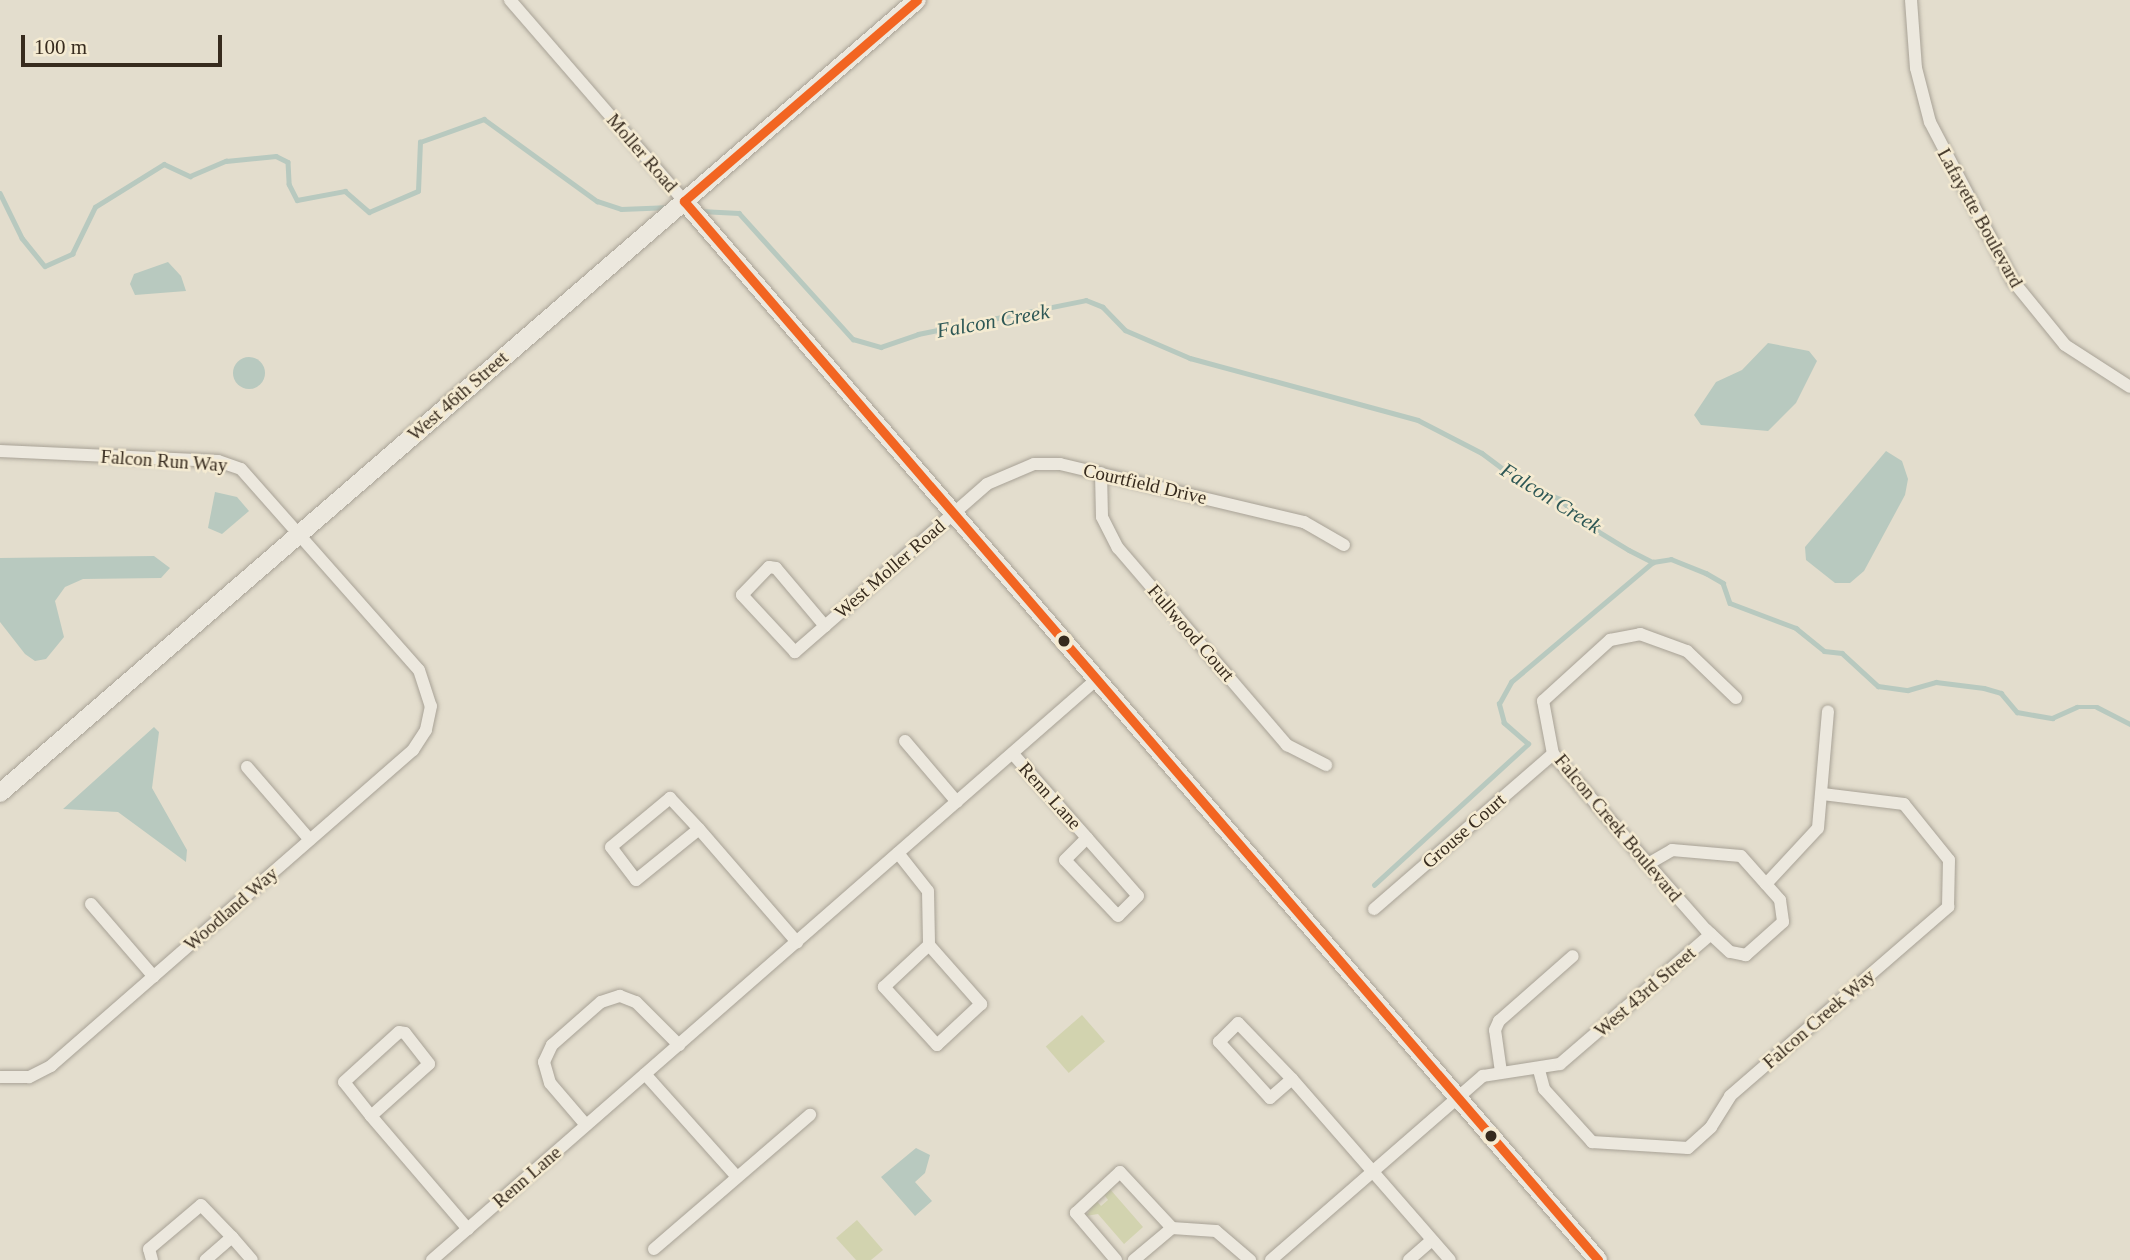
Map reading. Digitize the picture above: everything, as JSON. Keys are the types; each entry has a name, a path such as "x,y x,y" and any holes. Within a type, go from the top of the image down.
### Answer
{"street":[{"name":"Moller Road","path":"510,0 1598,1260"},
{"name":"West 46th Street","path":"0,793 917,0"},
{"name":"Lafayette Boulevard","path":"1911,0 1916,68 1930,122 2013,281 2065,345 2130,387"},
{"name":"Falcon Run Way","path":"0,451 223,462 251,475 419,670 430,711"},
{"name":"Courtfield Drive","path":"954,513 987,484 1022,466 1060,464 1304,522 1344,545"},
{"name":"Fullwood Court","path":"1101,473 1102,517 1118,548 1287,745 1326,765"},
{"name":"West Moller Road","path":"825,626 774,567 742,593 792,652 825,626 954,513"},
{"name":"Falcon Creek Boulevard","path":"1711,934 1553,754 1543,701 1621,635 1654,636 1688,651 1736,698"},
{"name":"Renn Lane","path":"432,1260 1097,679"},
{"name":"Woodland Way","path":"4,1078 29,1077 51,1066 413,750 430,711"},
{"path":"1766,884 1817,832 1823,794 1829,711"},
{"path":"905,741 957,802"},
{"name":"Renn Lane","path":"1013,754 1087,838 1138,896 1118,916 1065,860 1087,838"},
{"name":"Grouse Court","path":"1374,909 1553,754"},
{"path":"247,767 310,840"},
{"name":"Falcon Creek Way","path":"1539,1070 1544,1088 1592,1142 1688,1147 1712,1127 1730,1096 1948,907 1949,860 1904,804 1892,799 1823,794"},
{"path":"699,829 639,880 611,850 668,797 699,829 797,942"},
{"name":"West 43rd Street","path":"1271,1260 1483,1076 1539,1070 1560,1064 1711,934 1730,952 1746,955 1780,928 1784,909 1766,884 1738,855 1672,849 1648,864"},
{"path":"898,853 928,891 929,945 981,1004 937,1045 884,987 929,945"},
{"path":"90,904 154,977"},
{"path":"1501,1072 1494,1030 1499,1021 1573,956"},
{"path":"586,1125 550,1083 544,1062 552,1045 601,1002 620,996 636,1002 678,1045"},
{"path":"1292,1079 1265,1096 1219,1039 1242,1023 1292,1079 1373,1171 1450,1260"},
{"path":"371,1116 429,1064 403,1031 344,1080 371,1116 468,1229"},
{"path":"645,1074 737,1178"},
{"path":"654,1249 810,1115"},
{"path":"1116,1260 1076,1213 1118,1173 1172,1228 1216,1231 1250,1260"},
{"path":"152,1260 149,1249 201,1205 252,1260"},
{"path":"1134,1260 1172,1228"},
{"path":"206,1260 232,1237"},
{"path":"1409,1260 1432,1240"}],"green space":[{"path":"1082,1015 1105,1041 1069,1073 1046,1046"},
{"path":"1109,1188 1143,1227 1124,1244 1098,1214 1086,1216 1096,1200 1101,1206 1108,1200 1103,1193"},
{"path":"857,1220 883,1250 871,1260 856,1260 836,1238"}],"shaded area":[{"path":"168,262 181,276 186,291 135,295 130,284 134,274"},
{"path":"1768,343 1809,351 1817,361 1796,403 1768,431 1701,425 1694,415 1716,382 1742,370"},
{"path":"249,357 260,362 265,373 260,384 249,389 238,384 233,373 238,362"},
{"path":"1886,451 1902,461 1908,479 1905,495 1864,571 1850,583 1835,583 1806,560 1805,547"},
{"path":"215,492 237,497 249,511 222,534 208,528"},
{"path":"154,556 170,568 161,578 83,579 65,587 55,601 64,637 46,659 35,661 25,654 0,622 0,558"},
{"path":"154,727 159,732 152,788 187,850 186,862 118,812 63,809"},
{"path":"916,1148 930,1155 925,1173 915,1182 932,1201 915,1216 881,1177"}],"waterway":[{"name":"Falcon Creek","path":"0,193 22,238 45,266 72,254 95,207 164,164 190,176 226,161 276,156 288,162 289,184 297,200 345,191 369,212 418,191 420,142 484,119 597,201 621,209 671,207"},
{"name":"Falcon Creek","path":"700,211 739,213 853,339 881,347 918,334 1086,300 1103,307 1125,330 1190,358 1418,420 1482,453 1522,483 1560,499 1586,524 1629,550 1653,562 1671,559 1706,573 1723,583 1730,603 1796,628 1824,651 1842,653 1878,686 1908,690 1936,682 1984,688 2001,693 2017,712 2052,718 2077,707 2097,707 2130,724"},
{"path":"1374,885 1528,744 1504,723 1499,704 1511,682 1653,562"}],"transit line":[{"path":"917,0 684,201 1598,1260"}]}
